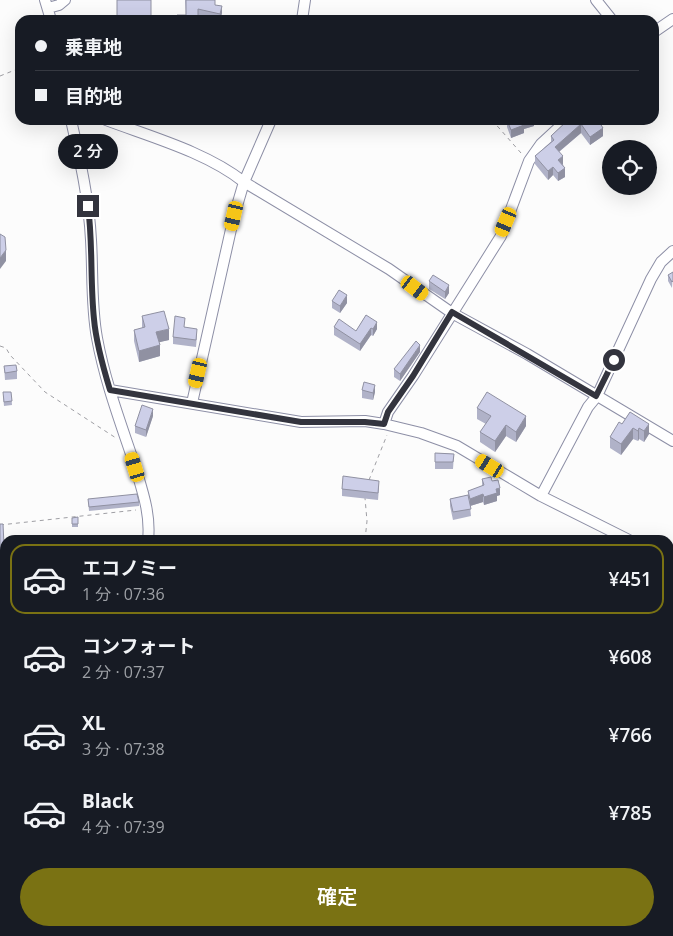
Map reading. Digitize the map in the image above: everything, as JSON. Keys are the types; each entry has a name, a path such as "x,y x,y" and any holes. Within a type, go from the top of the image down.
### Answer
{"street":[{"path":"47,4 59,5 65,0"},
{"path":"303,15 305,0"},
{"path":"596,0 608,15"},
{"path":"659,29 673,19"},
{"path":"72,125 87,194 90,219 94,319 102,365 142,486 147,509 148,535"},
{"path":"119,125 228,169 244,182 389,269 452,312 673,441"},
{"path":"192,403 230,234 244,182 269,125"},
{"path":"387,425 388,412 413,376 500,236 528,161 562,125"},
{"path":"541,496 588,407 596,396 651,279 662,262 673,252"},
{"path":"110,390 301,422 365,422 422,433 457,446 541,496 619,535"}],"path":[{"path":"0,76 15,70"},
{"path":"496,125 528,161"},
{"path":"0,346 6,348 10,355 44,392 113,437 128,443"},
{"path":"368,483 387,425"},
{"path":"365,496 367,521 366,535"},
{"path":"0,525 147,509"}],"building":[{"path":"117,0 151,0 151,15 117,15"},
{"path":"186,0 215,0 215,5 222,6 220,14 198,9 198,15 186,15"},
{"path":"509,125 524,125 511,130"},
{"path":"563,125 580,125 555,147 563,156 558,160 565,168 558,173 553,167 548,171 535,156 554,140 551,136"},
{"path":"582,125 601,125 603,128 590,137"},
{"path":"0,234 5,237 6,250 0,258"},
{"path":"673,272 673,281 672,282 668,275"},
{"path":"433,275 449,285 445,292 429,281"},
{"path":"339,290 347,295 340,306 332,301"},
{"path":"164,311 169,329 156,332 160,345 139,351 134,330 145,327 142,316"},
{"path":"366,315 377,322 360,344 334,327 339,319 356,331"},
{"path":"175,316 185,318 184,327 197,329 196,340 173,337"},
{"path":"416,341 420,345 400,374 394,369"},
{"path":"16,365 17,371 5,373 4,366"},
{"path":"364,382 375,385 373,393 362,390"},
{"path":"3,392 11,392 12,401 4,402"},
{"path":"487,392 526,416 516,432 506,425 495,441 480,432 491,416 477,408"},
{"path":"142,405 153,409 146,430 135,426"},
{"path":"630,412 649,424 644,431 639,428 638,431 633,428 621,444 610,437 619,422 622,424"},
{"path":"435,453 454,454 453,462 435,462"},
{"path":"343,476 379,481 378,493 342,489"},
{"path":"491,477 492,481 498,480 500,488 496,489 497,493 484,497 483,494 470,499 468,491 484,485 482,479"},
{"path":"137,494 139,502 89,507 88,499"},
{"path":"468,495 471,509 453,512 450,499"},
{"path":"78,517 78,524 72,524 72,518"},
{"path":"0,524 3,524 4,535 0,535"}],"route":[{"path":"88,206 91,241 91,280 96,337 110,390 301,422 365,422 384,424 388,412 413,376 452,312 527,354 596,396 614,360"}]}
